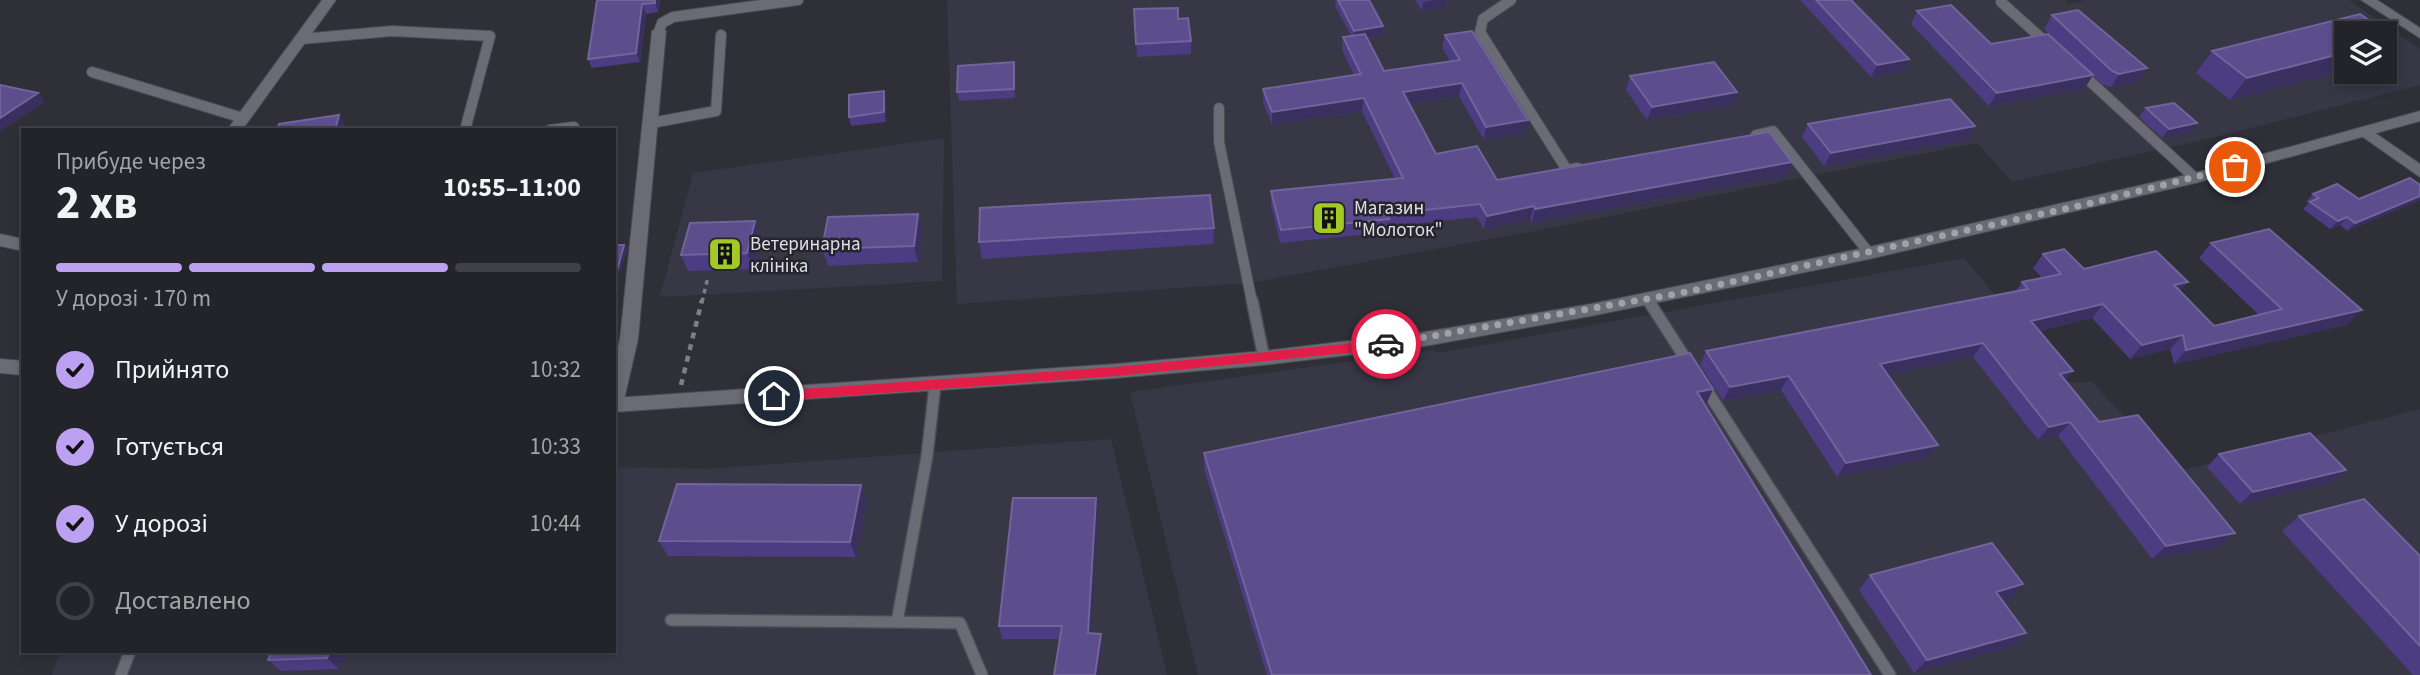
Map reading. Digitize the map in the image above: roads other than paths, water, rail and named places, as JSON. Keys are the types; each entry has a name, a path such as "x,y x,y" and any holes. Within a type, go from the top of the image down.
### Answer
{"main road":[{"path":"238,124 329,0"},
{"path":"2368,0 2420,34"},
{"path":"616,396 629,339 659,31"},
{"path":"616,405 934,385 1264,358 1425,339 1647,299 1869,253 2195,178 2420,116"},
{"path":"2365,131 2420,172"},
{"path":"0,240 21,245"}],"lane":[{"path":"659,31 662,23 673,17 799,0"},
{"path":"1511,0 1483,19 1480,32 1567,170 1595,165"},
{"path":"2001,2 2061,55"},
{"path":"301,39 392,31 490,36 466,128"},
{"path":"651,123 716,111 721,35"},
{"path":"2071,64 2195,178"},
{"path":"92,72 238,124"},
{"path":"1219,108 1219,142 1264,358"},
{"path":"1746,137 1773,131 1869,253"},
{"path":"1647,299 1890,675"},
{"path":"897,622 927,456 934,385"},
{"path":"671,620 960,623 982,675"},
{"path":"121,675 128,653"}],"place":[{"name":"Магазин \"Молоток\"","path":"1329,218"},
{"name":"Ветеринарна клініка","path":"725,254"}]}
